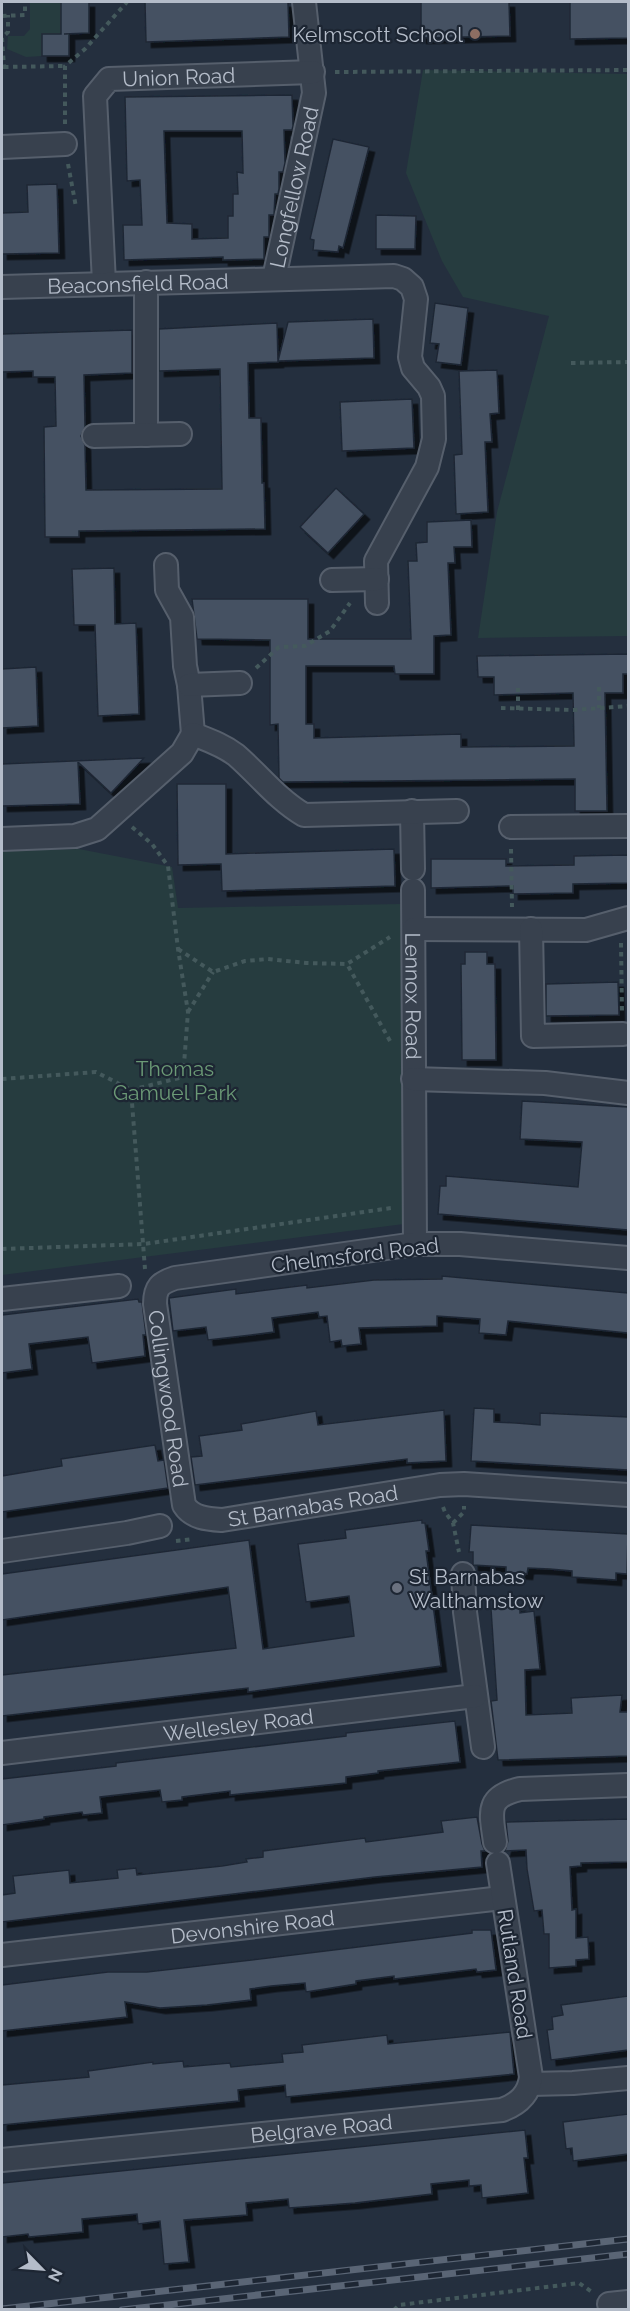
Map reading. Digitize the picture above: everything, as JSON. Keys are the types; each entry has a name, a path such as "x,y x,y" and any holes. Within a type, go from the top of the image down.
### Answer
{"street":[{"name":"Longfellow Road","path":"304,2 314,93 274,278 394,276 412,287 416,299 410,357 413,368 429,387 433,396 434,439 427,467 376,561 377,594"},
{"name":"Union Road","path":"104,284 95,96 110,79 313,72"},
{"path":"2,147 65,144"},
{"name":"Beaconsfield Road","path":"2,287 274,278"},
{"path":"146,282 146,435"},
{"path":"94,436 180,434"},
{"path":"2,839 75,836 97,829 182,753 193,734 189,685 185,666 182,617 167,590 166,565"},
{"path":"332,580 377,594"},
{"path":"189,685 240,682"},
{"path":"193,734 215,742 235,754 292,808 304,815 457,811"},
{"path":"412,811 414,929"},
{"path":"511,827 628,826"},
{"name":"Lennox Road","path":"404,1245 413,1079 414,929 586,930 624,920"},
{"path":"521,929 533,1036 622,1034"},
{"path":"413,1079 545,1083 628,1093"},
{"name":"Chelmsford Road","path":"151,1282 404,1245 460,1244 628,1258"},
{"name":"Collingwood Road","path":"151,1282 186,1509"},
{"path":"2,1299 119,1286"},
{"name":"St Barnabas Road","path":"186,1509 204,1518 222,1520 440,1485 464,1484 628,1495"},
{"path":"2,1551 160,1526"},
{"path":"463,1574 465,1612 483,1747"},
{"name":"Wellesley Road","path":"2,1753 475,1696"},
{"name":"Rutland Road","path":"530,2084 530,2067 502,1898 491,1814 496,1800 506,1792 628,1785"},
{"name":"Devonshire Road","path":"2,1954 502,1898"},
{"path":"530,2084 628,2078"},
{"name":"Belgrave Road","path":"2,2160 502,2110 522,2098 530,2084"}],"path":[{"path":"2,15 25,15 25,2"},
{"path":"8,15 8,32 3,38 3,67 65,66"},
{"path":"313,72 628,70"},
{"path":"571,363 628,362"},
{"path":"240,682 279,647 305,646 330,631 352,601 377,594"},
{"path":"599,687 599,708"},
{"path":"518,688 518,710"},
{"path":"501,708 573,710 628,706"},
{"path":"2,1079 96,1072 131,1090 183,1077 188,1012 168,866 152,844 116,813"},
{"path":"511,827 521,929"},
{"path":"622,1034 624,920"},
{"path":"188,1012 213,972 245,961 268,958 306,963 347,964 395,934 414,929"},
{"path":"178,949 213,972"},
{"path":"347,964 390,1042"},
{"path":"131,1090 144,1244 151,1282"},
{"path":"2,1249 144,1244 390,1208 404,1245"},
{"path":"445,1512 453,1523 463,1574"},
{"path":"394,2310 399,2305 579,2283 619,2303"}],"green space":[{"path":"30,2 61,2 62,34 42,34 42,56 26,57 7,49 8,36 24,36 30,29"},
{"path":"423,70 628,74 628,636 478,638 497,512 549,316 463,297 442,261 406,173"},
{"name":"Thomas Gamuel Park","path":"79,849 172,867 178,908 401,904 405,930 404,1224 2,1275 2,851"}],"building":[{"path":"61,2 89,2 89,33 64,34 69,34 69,56 42,56 42,34 61,34"},
{"path":"145,2 288,2 289,37 146,42"},
{"path":"421,2 509,2 510,36 421,38"},
{"path":"570,2 628,2 628,38 570,39"},
{"path":"292,95 293,126 292,130 284,130 285,163 283,172 279,172 279,189 278,194 275,194 274,215 269,215 269,237 264,237 264,259 223,260 223,257 124,260 123,225 142,225 140,180 127,181 125,97","holes":["164,131 242,131 243,173 237,172 238,194 233,194 233,216 228,216 228,238 192,239 192,224 167,223"]},
{"path":"333,139 369,147 343,248 339,246 338,252 313,250 314,240 310,239"},
{"path":"57,184 59,253 2,254 2,213 28,212 27,185"},
{"path":"376,215 416,216 415,249 376,249"},
{"path":"435,303 468,308 461,365 436,362 439,344 430,343"},
{"path":"373,319 374,358 278,361 288,322"},
{"path":"277,323 278,362 248,363 249,418 261,418 265,529 79,531 79,537 45,537 44,427 56,426 55,377 33,377 33,371 2,372 2,334 132,330 132,373 84,375 85,427 81,436 85,445 86,490 222,489 220,369 159,371 159,329"},
{"path":"497,370 499,413 490,414 492,442 485,442 488,512 456,514 454,455 462,454 459,371"},
{"path":"412,399 414,448 342,451 340,402"},
{"path":"336,488 364,514 328,553 300,527"},
{"path":"471,520 472,547 454,547 455,563 448,563 451,635 434,636 434,674 395,674 394,666 306,666 306,724 314,724 314,738 461,734 461,747 574,746 573,693 494,695 494,677 478,677 477,656 628,654 628,674 623,674 623,693 605,693 607,811 575,811 575,779 283,782 279,778 278,724 270,725 270,640 197,639 192,599 308,599 308,639 411,639 408,561 417,561 416,543 427,542 427,522"},
{"path":"114,568 115,624 136,623 139,714 98,716 95,625 74,625 72,569"},
{"path":"36,667 38,726 2,728 2,669"},
{"path":"144,758 111,793 78,762 80,804 2,806 2,764"},
{"path":"177,784 226,784 226,854 394,849 395,886 222,891 221,864 178,865"},
{"path":"628,855 628,883 573,884 573,893 513,894 513,886 431,888 431,859 506,859 506,866 574,865 574,856"},
{"path":"465,952 487,952 487,964 495,964 496,1060 462,1060 461,964 465,964"},
{"path":"618,982 619,1015 546,1016 546,984"},
{"path":"522,1101 628,1107 628,1230 438,1214 440,1186 446,1186 446,1176 578,1187 582,1142 520,1139"},
{"path":"442,1276 628,1293 628,1333 508,1321 506,1335 479,1333 480,1319 437,1316 437,1326 359,1328 361,1344 342,1346 341,1340 330,1342 327,1316 319,1317 318,1312 272,1318 274,1332 208,1340 206,1327 173,1331 169,1298 236,1289 236,1294 374,1280 442,1279"},
{"path":"138,1299 142,1302 146,1335 143,1335 145,1356 92,1363 88,1337 29,1344 32,1369 2,1373 2,1315"},
{"path":"474,1408 494,1409 494,1422 540,1425 540,1413 628,1417 628,1470 471,1461"},
{"path":"444,1410 446,1461 407,1463 407,1459 195,1485 191,1457 202,1456 199,1436 242,1430 241,1424 316,1411 318,1425"},
{"path":"155,1445 158,1461 164,1460 168,1488 2,1512 2,1476 62,1466 61,1459"},
{"path":"422,1520 422,1523 425,1523 429,1551 426,1551 441,1666 248,1692 248,1688 2,1716 2,1675 236,1648 228,1587 2,1620 2,1574 249,1540 263,1649 354,1636 349,1596 306,1602 298,1544 346,1538 345,1530"},
{"path":"471,1525 628,1534 627,1574 616,1573 616,1580 572,1577 572,1571 528,1568 527,1574 506,1572 506,1567 473,1565 473,1552 469,1552"},
{"path":"520,1606 520,1613 534,1611 540,1669 525,1670 526,1715 572,1713 571,1698 622,1695 620,1712 628,1712 628,1756 498,1760 491,1701 497,1700 491,1609"},
{"path":"455,1721 460,1762 378,1771 378,1773 346,1777 346,1783 230,1795 230,1791 162,1802 160,1790 100,1797 102,1813 83,1815 82,1812 2,1825 2,1779 346,1736 346,1733"},
{"path":"477,1817 485,1851 481,1851 482,1867 375,1877 2,1922 2,1895 15,1893 13,1876 69,1870 70,1883 118,1878 117,1870 136,1868 137,1875 222,1866 263,1857 263,1851 365,1838 366,1842 443,1832 441,1821"},
{"path":"628,1819 628,1862 581,1863 581,1866 570,1867 572,1910 576,1909 576,1938 588,1937 589,1959 576,1960 576,1966 549,1968 549,1934 544,1934 542,1910 534,1911 526,1850 505,1851 508,1841 506,1822"},
{"path":"472,1930 491,1930 496,1970 477,1972 476,1969 394,1979 394,1976 356,1981 356,1984 306,1992 305,1983 271,1986 250,1989 251,2000 207,2005 160,2008 125,2002 127,2017 2,2031 2,1985 108,1972 147,1972 268,1958 472,1933"},
{"path":"628,1996 628,2050 551,2060 547,2030 553,2029 552,2017 563,2015 561,2005"},
{"path":"510,2032 514,2074 286,2097 285,2085 238,2090 239,2101 2,2125 2,2085 89,2077 88,2071 153,2062 153,2064 183,2061 184,2067 230,2063 231,2067 283,2062 282,2054 303,2052 302,2045 387,2035 388,2044"},
{"path":"628,2114 628,2154 573,2161 572,2148 566,2149 563,2122"},
{"path":"525,2130 528,2158 524,2158 528,2193 482,2198 481,2185 469,2186 469,2180 431,2184 432,2194 355,2203 289,2208 288,2199 246,2203 247,2215 184,2220 189,2262 164,2264 160,2221 138,2224 137,2214 82,2219 83,2232 2,2237 2,2183"}],"railway":[{"path":"2,2309 628,2239"},
{"path":"122,2310 628,2254"}],"place":[{"name":"Kelmscott School","path":"475,34"},
{"name":"St Barnabas Walthamstow","path":"397,1588"}]}
